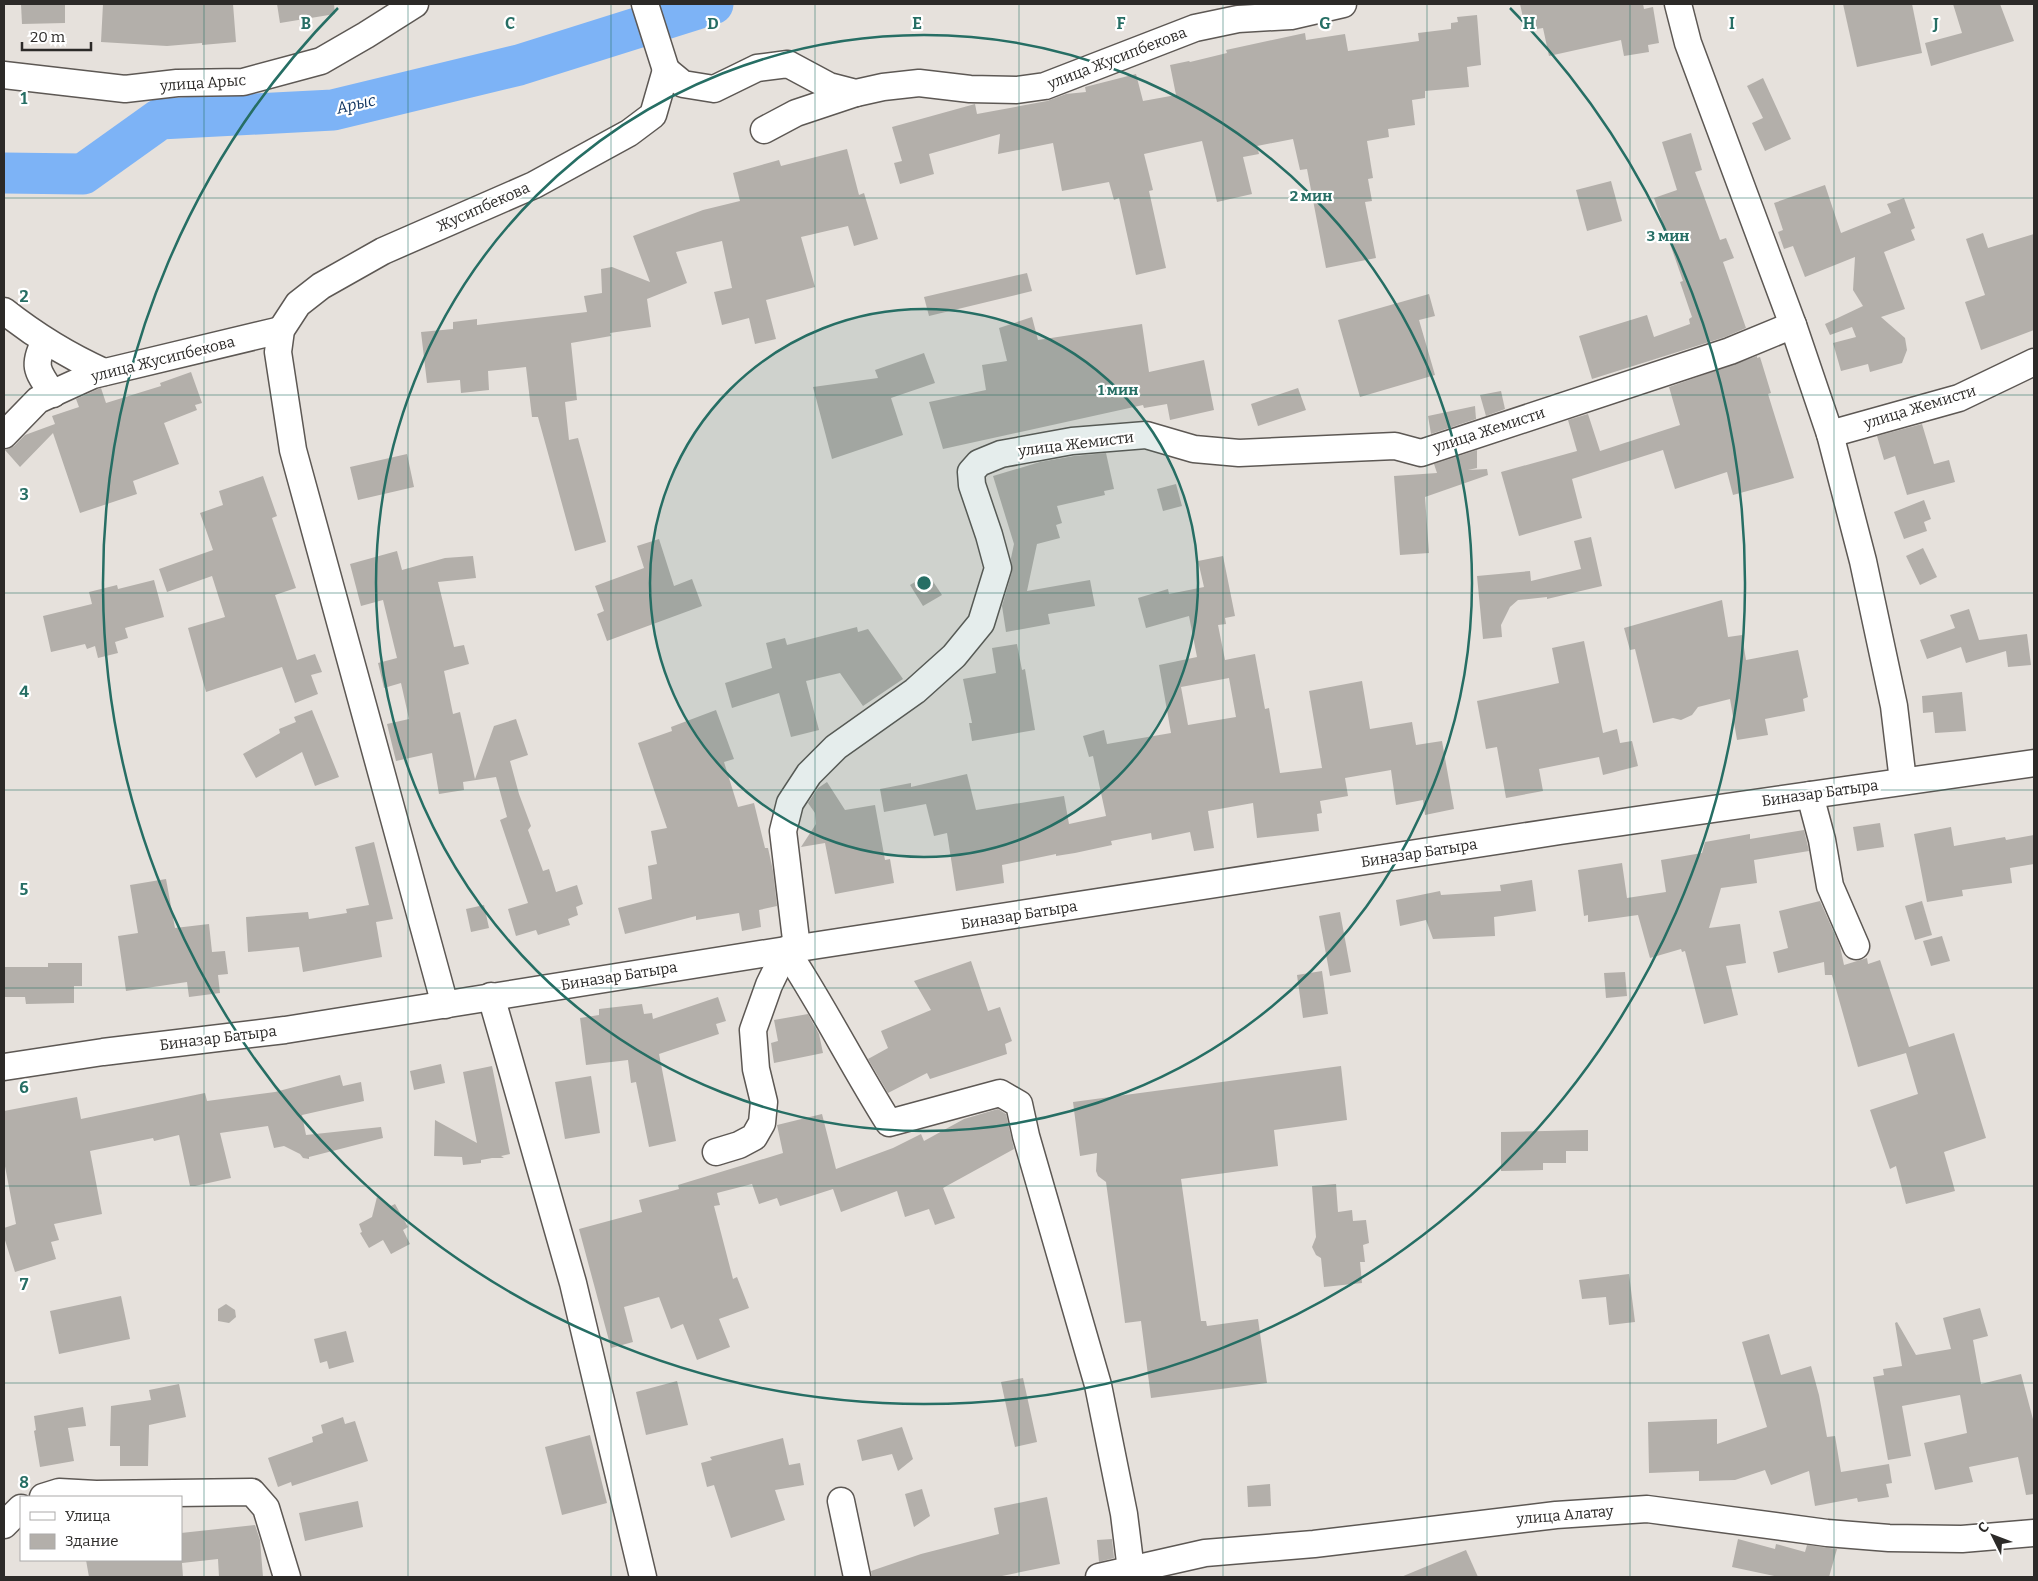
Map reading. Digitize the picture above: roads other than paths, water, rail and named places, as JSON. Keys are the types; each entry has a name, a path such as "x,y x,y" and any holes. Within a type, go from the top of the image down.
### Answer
{"street":[{"name":"улица Арыс","path":"4,75 125,89 177,83 244,82 321,61 415,4"},
{"path":"645,4 666,70"},
{"name":"улица Жусипбекова","path":"666,70 683,84 714,89 757,68 788,64 830,86 856,93 883,87 919,83 979,90 1017,90 1045,86 1195,28 1238,19 1291,16 1343,4"},
{"path":"1678,4 1688,43 1793,325 1830,434 1864,561 1894,706 1903,781"},
{"name":"Жусипбекова","path":"281,330 298,304 321,286 382,251 534,185 629,133 653,115 666,70"},
{"path":"764,130 796,113 856,93"},
{"path":"4,311 68,356 104,372"},
{"name":"улица Жемисти","path":"792,949 783,831 790,803 809,774 836,747 915,691 954,656 981,624 998,568 989,534 972,485 971,472 979,463 1001,454 1072,441 1146,435 1194,449 1238,453 1395,446 1421,453 1730,351 1793,325"},
{"path":"281,330 278,352 293,450 445,1005"},
{"name":"улица Жусипбекова","path":"4,435 38,400 93,375 281,330"},
{"path":"45,341 36,358 38,369 53,394"},
{"name":"улица Жемисти","path":"1830,434 1959,398 2034,362"},
{"name":"Биназар Батыра","path":"4,1067 103,1052 285,1030 792,949 1903,781 2034,763"},
{"path":"1810,795 1822,840 1830,886 1856,946"},
{"path":"716,1152 739,1145 754,1137 762,1123 764,1102 756,1069 753,1030 769,985 792,949"},
{"path":"792,949 866,1086 889,1124 1000,1094 1018,1104 1098,1385 1124,1514 1131,1570"},
{"path":"491,996 573,1282 643,1577"},
{"path":"46,1496 59,1492 96,1494 252,1492 266,1508 287,1577"},
{"path":"841,1501 857,1577"},
{"path":"4,1525 20,1509"},
{"name":"улица Алатау","path":"1099,1577 1205,1553 1314,1544 1547,1516 1647,1509 1827,1533 1889,1538 1962,1539 2034,1533"}],"waterway":[{"name":"Арыс","path":"4,173 83,174 160,119 333,110 519,65 713,4"}]}
